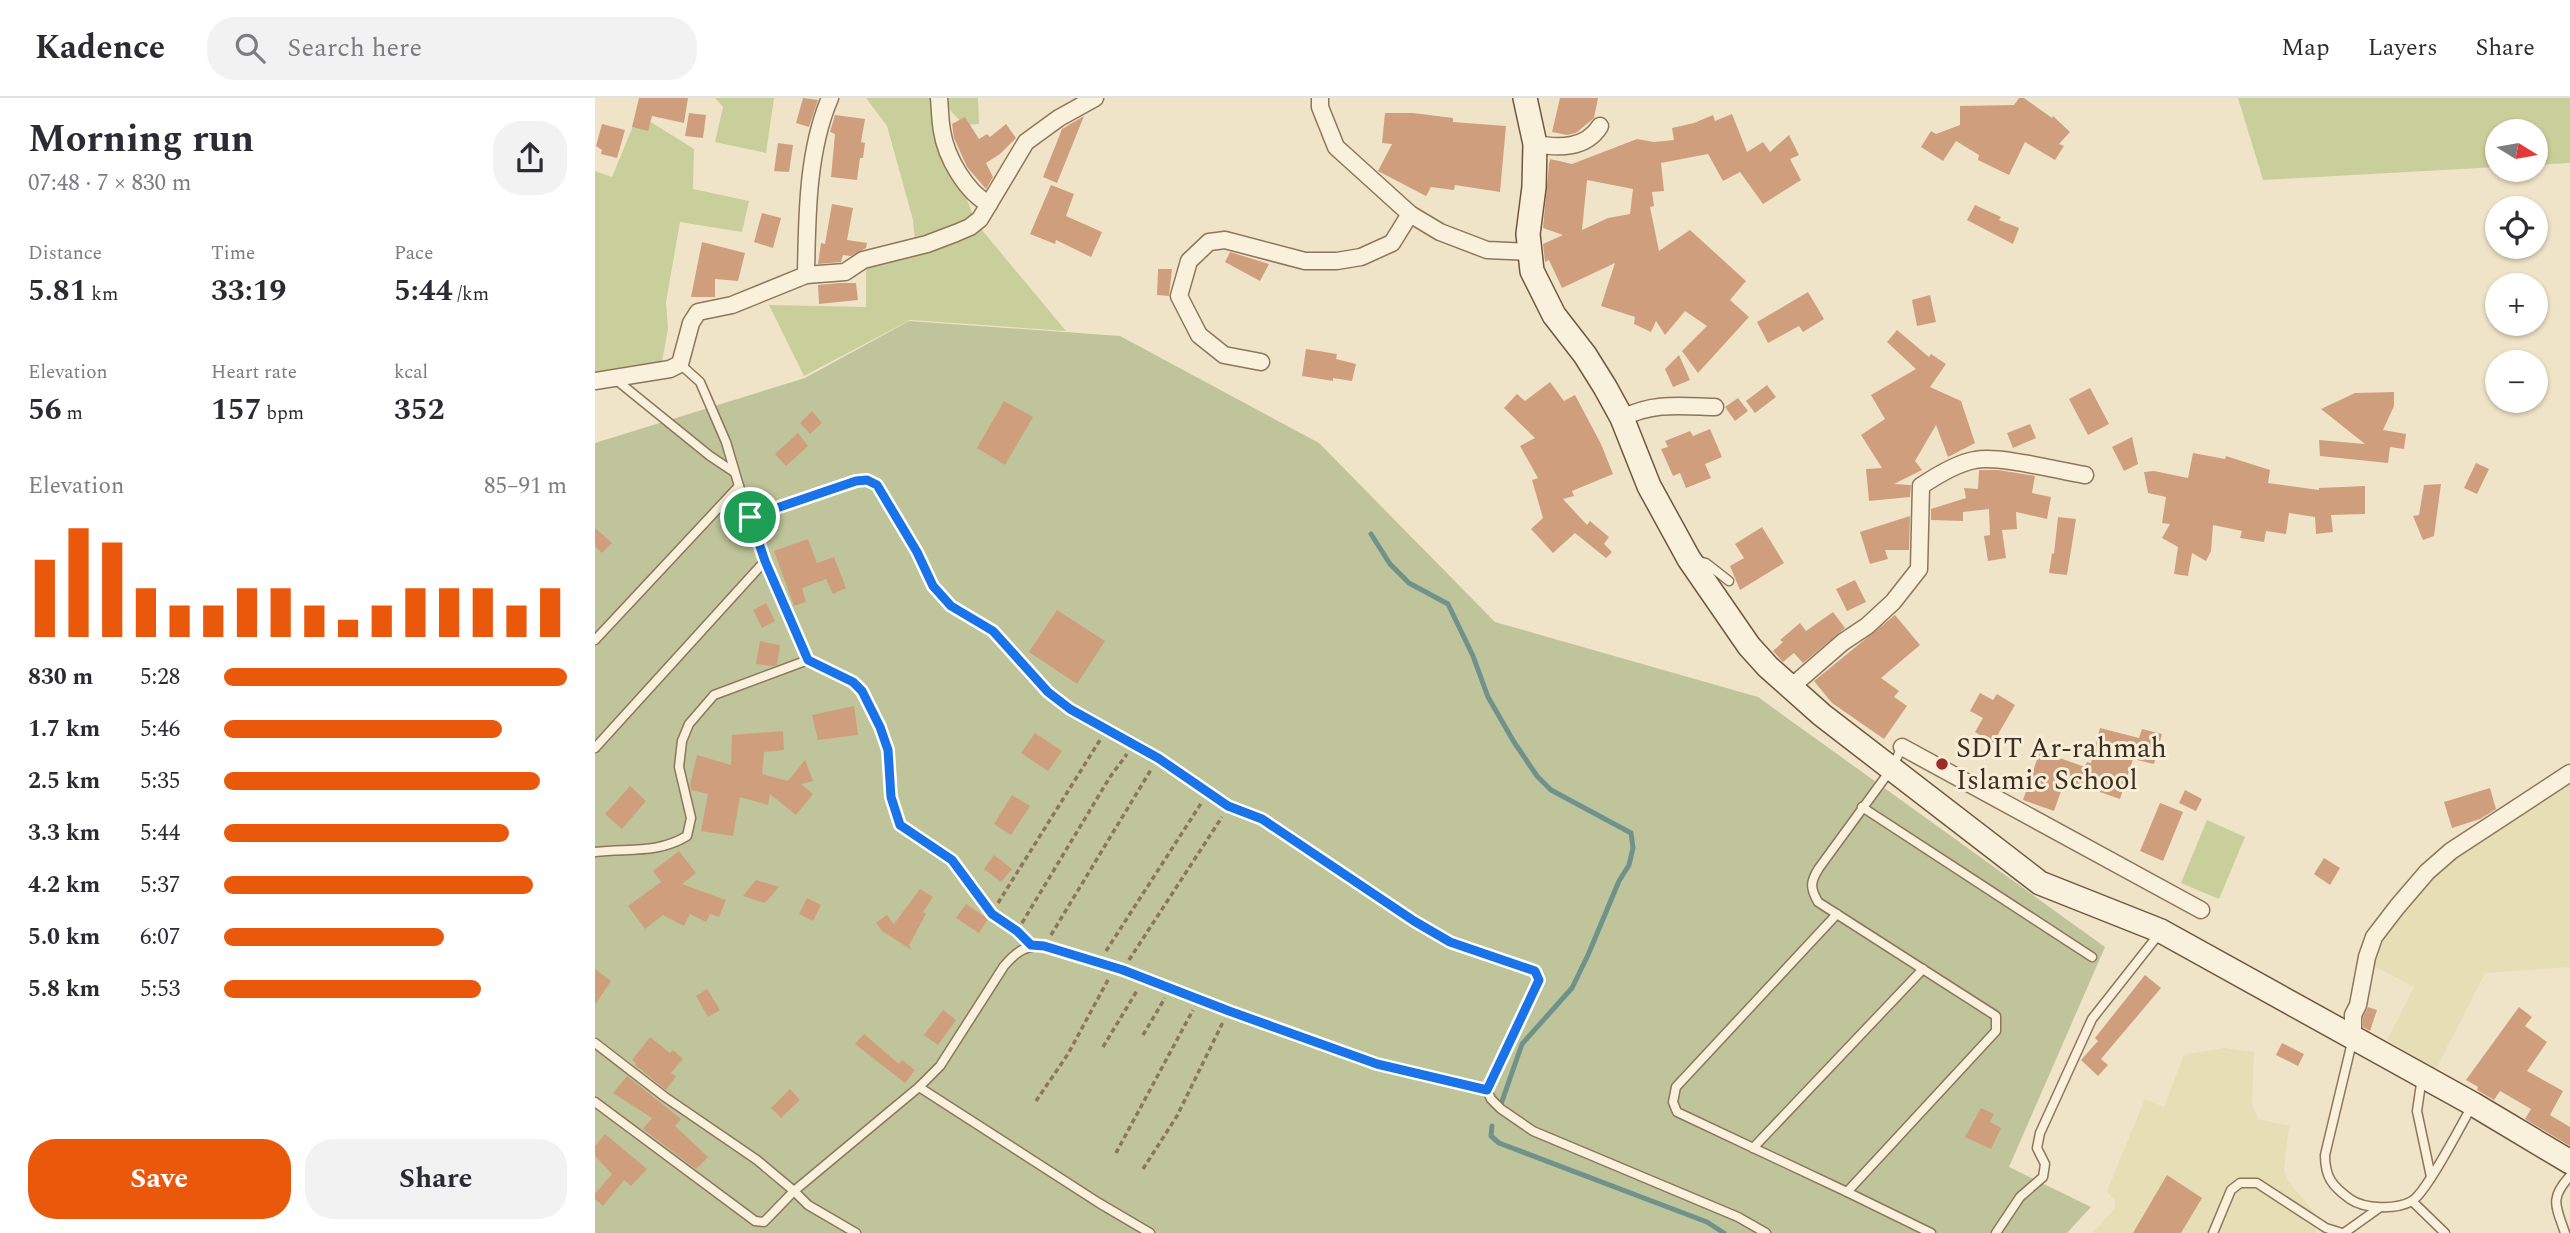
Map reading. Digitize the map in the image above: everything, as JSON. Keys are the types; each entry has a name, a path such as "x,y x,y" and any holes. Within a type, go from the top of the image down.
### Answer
{"main road":[{"path":"1525,98 1535,144 1534,187 1528,234 1532,271 1554,315 1585,355 1622,418 1649,486 1689,559 1749,646 1822,715 2040,883 2161,931 2354,1036 2570,1162"}],"street":[{"path":"806,275 809,198 823,116 830,98"},
{"path":"939,98 942,133 957,170 977,196 989,204"},
{"path":"595,381 670,369 680,363 691,323 698,312 732,305 806,275 845,272 863,261 970,228 980,219 1026,142 1033,135 1095,98"},
{"path":"1320,98 1320,107 1336,147 1410,214 1440,232 1487,250 1530,252"},
{"path":"1535,144 1564,147 1581,143 1593,137 1600,127"},
{"path":"1262,362 1224,355 1199,335 1179,296 1189,261 1209,242 1225,240 1305,261 1337,261 1361,257 1392,243 1410,214"},
{"path":"1622,418 1640,409 1659,406 1715,407"},
{"path":"1791,687 1892,602 1919,569 1921,486 1976,460 2013,462 2085,475"},
{"path":"1902,747 2201,910"},
{"path":"2354,1036 2353,1015 2358,1004 2367,957 2374,937 2397,907 2427,872 2451,851 2570,773"}],"lane":[{"path":"680,363 700,382 726,442 765,561 808,660 853,682 862,691 880,727 888,750 891,797 900,825 952,860 992,914 1017,931 1031,945"},
{"path":"613,377 710,456 734,471"},
{"path":"750,517 856,481 867,480 877,485 917,552 933,586 951,606 993,631 1048,692 1070,709 1158,758 1228,806 1262,819 1414,921 1450,942 1535,971 1539,980 1487,1090 1491,1099 1501,1109 1533,1131 1738,1217 1766,1233"},
{"path":"595,640 739,486"},
{"path":"1689,559 1706,563 1729,581"},
{"path":"595,748 765,561"},
{"path":"595,852 635,848 650,850 674,844 687,836 691,818 679,767 682,741 689,724 714,695 808,660"},
{"path":"1847,1192 1996,1031 1996,1016 1818,902 1811,890 1811,881 1892,768 1902,747"},
{"path":"1862,807 2092,957"},
{"path":"1837,914 1676,1087 1673,1102 1677,1112 1931,1233"},
{"path":"1996,1233 2020,1197 2043,1177 2045,1164 2037,1149 2041,1133 2092,1019 2161,931"},
{"path":"595,1102 755,1222 764,1222 794,1191 919,1087 940,1066 1004,966 1017,952 1031,945 1044,946 1123,970 1377,1064 1487,1090"},
{"path":"1753,1147 1923,969"},
{"path":"2354,1036 2325,1155 2325,1172 2337,1188 2353,1201 2379,1208 2412,1201 2431,1177 2473,1104"},
{"path":"595,1043 665,1097 757,1160 808,1205 856,1233"},
{"path":"2423,1075 2417,1111 2431,1177"},
{"path":"919,1087 1150,1233"},
{"path":"2565,1233 2555,1197 2570,1176"},
{"path":"2213,1233 2231,1191 2240,1183 2257,1183 2326,1228 2343,1233 2355,1230 2379,1208"},
{"path":"2412,1201 2445,1233"}],"path":[{"path":"992,914 1107,729"},
{"path":"1017,931 1109,777 1134,744"},
{"path":"1044,946 1158,758"},
{"path":"1099,962 1208,792"},
{"path":"1036,1101 1068,1054 1111,973 1123,970 1228,806"},
{"path":"1103,1047 1145,978"},
{"path":"1143,1035 1171,987"},
{"path":"1117,1153 1199,999"},
{"path":"1143,1169 1177,1116 1229,1011"}],"shaded area":[{"path":"2570,783 2570,967 2485,973 2436,1069 2387,1040 2414,987 2372,965 2377,945 2403,905 2447,863 2513,815"},
{"path":"2224,1048 2254,1052 2252,1104 2258,1119 2289,1126 2284,1170 2288,1181 2314,1212 2316,1233 2093,1233 2114,1209 2115,1201 2107,1191 2145,1099 2164,1107 2184,1055"}],"green space":[{"path":"715,98 774,98 766,153 715,142 723,107"},
{"path":"866,98 978,98 979,124 964,125 949,109 936,119 976,223 1066,331 910,320 804,376 769,305 866,307 866,263 916,252 913,220 887,126"},
{"path":"2238,98 2570,98 2570,163 2548,164 2548,119 2485,119 2485,168 2263,180"},
{"path":"638,114 694,149 693,189 749,201 742,232 680,222 666,302 668,329 661,367 595,375 595,171 612,177"},
{"path":"909,321 1120,336 1319,443 1495,622 1758,697 2105,947 2009,1167 2091,1207 2067,1233 595,1233 595,443 805,378"},
{"path":"2207,820 2245,837 2219,899 2181,883"}],"building":[{"path":"639,98 688,98 684,123 652,116 648,131 632,127"},
{"path":"803,98 818,100 809,127 796,123"},
{"path":"1560,98 1598,98 1594,118 1576,133 1567,135 1552,132"},
{"path":"2019,98 2024,98 2052,118 2053,116 2070,132 2059,144 2064,146 2055,160 2025,142 2009,175 1978,160 1979,155 1956,141 1943,161 1921,147 1931,131 1936,134 1960,125 1960,106 2014,105"},
{"path":"689,113 706,115 703,138 685,136"},
{"path":"1385,113 1413,113 1453,118 1453,122 1506,126 1500,192 1455,185 1454,190 1431,187 1426,196 1378,171 1392,144 1382,143"},
{"path":"1732,114 1747,152 1763,142 1770,152 1789,135 1799,155 1790,159 1801,180 1763,204 1740,172 1723,181 1708,154 1661,163 1664,191 1652,192 1654,206 1650,207 1659,251 1690,230 1746,281 1730,300 1749,317 1698,373 1682,351 1707,326 1685,311 1665,335 1656,321 1651,332 1634,324 1635,317 1601,306 1615,263 1562,288 1549,260 1545,262 1543,244 1563,235 1543,228 1550,159 1572,164 1637,139 1654,142 1674,140 1672,128 1713,115 1715,121","holes":["1587,180 1633,189 1630,214 1608,218 1582,230"]},
{"path":"835,115 865,119 861,142 865,143 857,180 831,177 835,134 830,132"},
{"path":"1084,116 1057,183 1043,177 1062,129"},
{"path":"965,117 979,139 987,134 990,137 1006,124 1016,138 986,163 993,177 986,189 967,167 954,138 952,124"},
{"path":"602,124 625,130 617,158 601,154 602,150 596,146"},
{"path":"778,143 793,145 789,172 774,171"},
{"path":"1051,185 1074,194 1066,216 1102,232 1091,257 1056,240 1055,244 1030,234"},
{"path":"832,204 853,208 847,240 867,243 866,248 851,256 843,255 841,262 818,264 821,243 825,244"},
{"path":"1975,205 2001,217 1999,220 2019,228 2013,244 1967,220"},
{"path":"762,213 781,218 773,248 754,242"},
{"path":"702,242 745,253 738,281 715,279 715,297 691,297"},
{"path":"1230,252 1269,264 1260,281 1225,262"},
{"path":"1158,269 1172,269 1169,296 1157,295"},
{"path":"856,283 858,300 819,304 818,285"},
{"path":"1808,292 1824,319 1803,332 1799,326 1768,343 1757,322"},
{"path":"1930,295 1936,322 1917,326 1912,300"},
{"path":"1897,330 1929,357 1931,354 1946,364 1930,387 1961,401 1975,443 1948,457 1936,425 1915,461 1922,470 1894,484 1911,485 1910,497 1869,501 1866,469 1882,468 1861,435 1885,419 1871,395 1916,369 1887,342"},
{"path":"1306,349 1337,354 1336,359 1356,364 1352,381 1302,376"},
{"path":"1679,355 1690,380 1673,387 1665,369"},
{"path":"1550,382 1564,401 1575,395 1601,444 1613,474 1572,491 1574,496 1563,499 1587,525 1590,521 1609,537 1604,544 1612,552 1606,558 1575,533 1553,553 1531,529 1543,518 1532,480 1538,478 1520,446 1535,438 1504,408 1517,394 1525,401"},
{"path":"1767,385 1776,397 1755,413 1746,401"},
{"path":"2090,388 2109,424 2088,435 2069,399"},
{"path":"2394,392 2394,406 2383,430 2406,434 2404,449 2390,447 2388,463 2320,456 2319,440 2365,444 2321,409 2355,393"},
{"path":"1738,398 1748,411 1735,421 1725,407"},
{"path":"1004,401 1033,417 1005,465 977,448"},
{"path":"812,411 822,423 810,434 800,423"},
{"path":"2030,424 2036,438 2013,448 2007,433"},
{"path":"1710,429 1722,457 1705,464 1711,478 1686,488 1680,473 1673,476 1661,449 1668,447 1665,441 1690,431 1693,436"},
{"path":"798,433 808,446 786,466 775,454"},
{"path":"2132,437 2138,464 2124,471 2112,447"},
{"path":"2193,453 2225,459 2226,456 2270,470 2268,483 2319,490 2365,486 2365,514 2331,515 2333,532 2316,534 2315,517 2289,513 2286,534 2266,531 2264,542 2240,538 2242,531 2213,525 2211,551 2206,561 2192,553 2188,576 2174,574 2178,547 2162,538 2170,524 2162,523 2166,497 2148,493 2144,472 2154,471 2188,478"},
{"path":"2476,463 2489,469 2477,494 2464,488"},
{"path":"1979,470 2035,476 2032,493 2051,497 2047,519 2016,512 2017,529 2002,530 2006,558 1988,561 1984,536 1990,535 1989,509 1963,512 1963,521 1931,520 1931,509 1966,498 1964,488 1978,489"},
{"path":"2441,484 2434,536 2423,540 2413,516 2419,515 2424,485"},
{"path":"1910,516 1909,550 1885,550 1888,559 1870,564 1860,532"},
{"path":"2058,517 2076,519 2067,575 2049,573"},
{"path":"1762,527 1784,563 1740,590 1730,566 1744,558 1735,544"},
{"path":"595,528 612,543 602,553 595,546"},
{"path":"808,539 817,563 834,557 846,588 833,594 826,579 802,588 806,602 794,606 774,551"},
{"path":"1855,580 1866,602 1847,611 1836,589"},
{"path":"766,603 775,621 762,628 753,610"},
{"path":"1057,610 1105,641 1077,684 1029,652"},
{"path":"1833,612 1845,628 1803,663 1794,653 1783,662 1773,651 1783,642 1780,640 1800,623 1806,631"},
{"path":"1895,615 1920,645 1881,678 1899,691 1894,697 1907,706 1884,739 1832,703 1814,681"},
{"path":"760,641 780,645 777,665 756,664"},
{"path":"1980,693 1993,700 1997,694 2015,705 1993,743 1975,732 1983,718 1970,711"},
{"path":"854,706 858,735 818,740 812,715"},
{"path":"2100,728 2139,738 2142,729 2162,734 2154,764 2133,759 2120,799 2065,780 2054,811 2023,800 2040,751 2085,767 2087,762 2091,763"},
{"path":"783,731 784,750 764,752 762,774 788,781 805,760 813,781 801,784 813,794 796,815 770,794 768,805 740,797 733,836 701,831 708,794 691,790 697,755 731,765 732,735"},
{"path":"1035,733 1062,751 1048,771 1021,753"},
{"path":"630,786 646,801 622,829 605,814"},
{"path":"2490,788 2496,809 2480,819 2452,828 2444,802"},
{"path":"2185,790 2202,799 2196,811 2179,803"},
{"path":"1012,795 1030,806 1011,835 994,824"},
{"path":"2160,803 2183,812 2163,861 2140,851"},
{"path":"679,851 696,873 682,884 726,900 719,917 710,914 706,922 690,914 684,926 663,915 645,929 628,906 661,882 653,871"},
{"path":"994,855 1012,869 1001,882 984,869"},
{"path":"2324,858 2340,868 2330,885 2314,874"},
{"path":"756,880 779,887 765,903 743,896"},
{"path":"920,889 933,897 923,912 926,914 909,945 912,950 882,931 876,923 887,915 894,924"},
{"path":"807,898 821,905 813,921 799,914"},
{"path":"966,904 988,919 979,933 956,918"},
{"path":"595,969 611,981 595,1005"},
{"path":"2145,975 2161,988 2101,1059 2108,1065 2098,1076 2081,1060 2098,1041 2095,1038"},
{"path":"707,989 720,1010 708,1017 696,996"},
{"path":"2368,1007 2377,1010 2370,1031 2363,1027 2363,1017"},
{"path":"2519,1007 2532,1017 2525,1026 2547,1042 2527,1071 2563,1091 2550,1115 2570,1127 2570,1146 2525,1119 2531,1109 2500,1091 2494,1100 2466,1080"},
{"path":"943,1010 956,1020 938,1045 924,1035"},
{"path":"864,1034 899,1064 902,1060 915,1070 905,1083 855,1044"},
{"path":"650,1037 670,1053 673,1050 683,1059 671,1073 676,1076 666,1090 632,1060"},
{"path":"2282,1043 2304,1054 2298,1066 2276,1055"},
{"path":"627,1076 681,1119 675,1126 708,1157 696,1169 643,1129 652,1118 613,1093"},
{"path":"790,1089 800,1100 781,1118 771,1108"},
{"path":"1981,1108 1994,1114 1990,1122 2001,1128 1991,1149 1965,1137"},
{"path":"605,1134 647,1169 631,1186 624,1180 603,1206 595,1199 595,1194 612,1174 595,1156 595,1146"},
{"path":"2167,1175 2202,1198 2181,1233 2133,1233"}],"waterway":[{"path":"1371,534 1390,564 1409,583 1448,604 1473,656 1488,697 1537,776 1551,790 1631,833 1633,848 1629,865 1619,881 1588,955 1572,988 1522,1044 1500,1107"},
{"path":"1492,1126 1491,1136 1499,1143 1707,1222 1724,1233"}],"place":[{"name":"SDIT Ar-rahmah Islamic School","path":"1942,764"}],"route":[{"path":"867,480 877,485 917,552 933,586 951,606 993,631 1048,692 1070,709 1158,758 1228,806 1262,819 1414,921 1450,942 1535,971 1539,980 1487,1090 1377,1064 1123,970 1074,954 1031,945 1017,931 992,914 952,860 900,825 891,797 888,750 880,727 862,691 853,682 808,660 765,561 750,517 856,481 867,480"}]}
